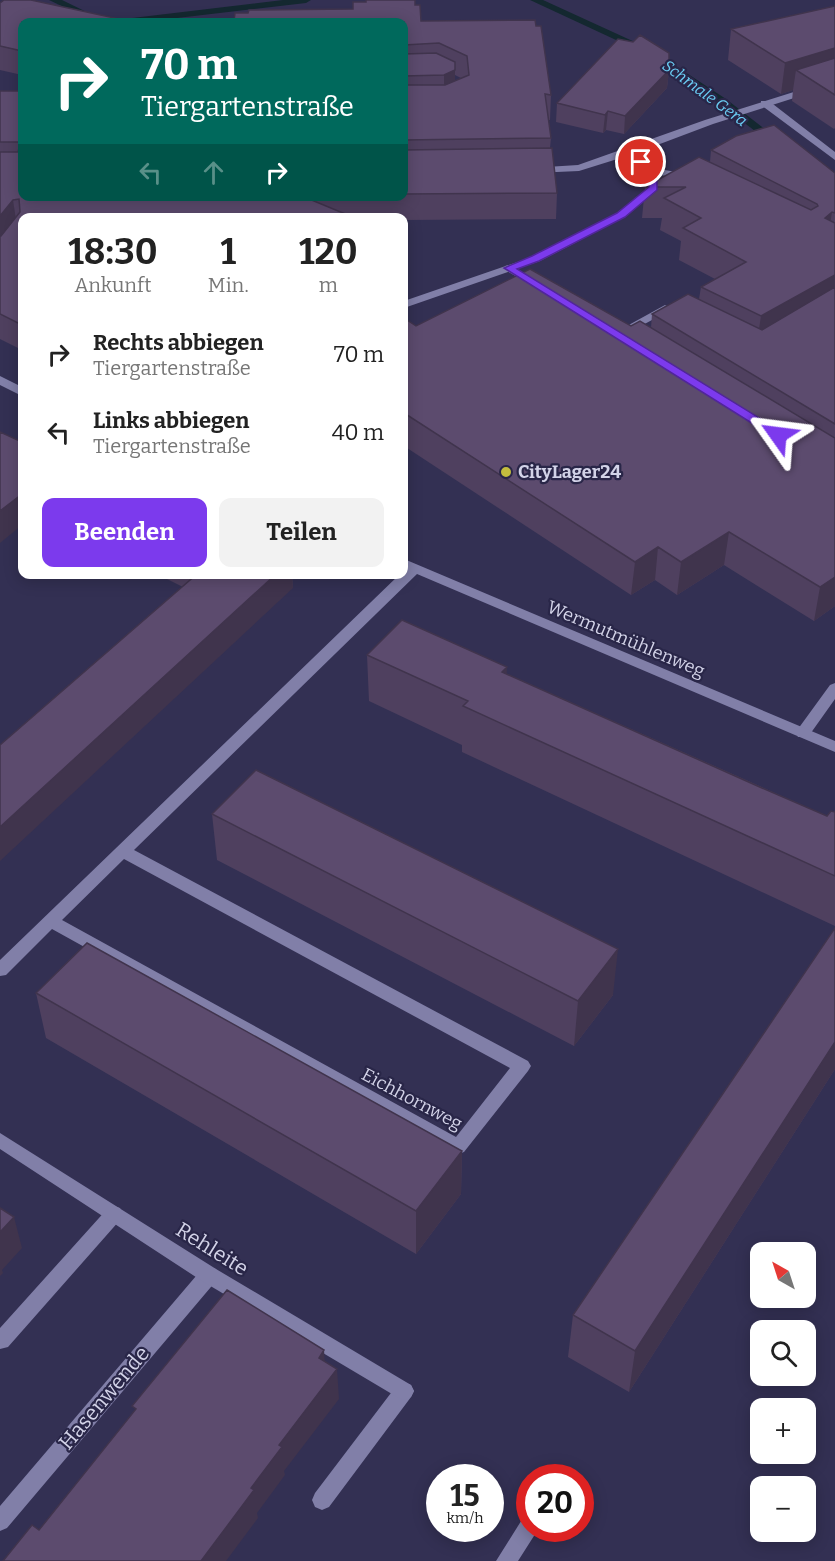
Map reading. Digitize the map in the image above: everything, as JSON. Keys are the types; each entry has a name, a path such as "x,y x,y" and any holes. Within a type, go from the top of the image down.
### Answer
{"street":[{"path":"524,171 579,168 762,104 835,82"},
{"path":"762,104 835,157"},
{"path":"629,152 653,171 686,176 702,184"},
{"path":"408,304 545,254 621,215 654,188 653,171"},
{"path":"509,268 550,293"},
{"path":"617,335 665,308 685,319"},
{"path":"0,380 18,390"},
{"name":"Wermutmühlenweg","path":"409,566 835,747"},
{"path":"0,970 396,579"},
{"path":"803,734 835,688"},
{"name":"Eichhornweg","path":"51,921 458,1147 522,1066 123,851"},
{"name":"Rehleite","path":"0,1140 209,1275 404,1391 322,1500"},
{"path":"1,1341 114,1214"},
{"name":"Hasenwende","path":"0,1521 209,1275"},
{"path":"506,1561 519,1542"}],"building":[{"path":"4,0 31,0 114,18 18,18 18,50 0,46 0,3"},
{"path":"366,0 415,0 415,5 420,5 421,21 535,20 536,26 541,26 551,95 545,94 551,138 408,140 408,85 445,85 469,75 467,56 439,43 408,45 408,18 234,18 235,13 248,13 249,10 353,9 353,2 366,2"},
{"path":"835,6 835,48 785,63 731,29"},
{"path":"640,35 669,53 669,70 625,116 608,111 605,115 557,103 618,39 633,42"},
{"path":"436,53 455,62 455,70 444,75 408,76 408,54"},
{"path":"835,58 835,95 796,70"},
{"path":"0,91 18,91 18,142 0,142"},
{"path":"774,125 835,173 835,213 832,212 825,218 835,223 835,275 761,316 701,287 746,262 683,228 701,218 664,198 686,187 645,187 699,157 811,210 818,206 817,204 711,150 736,136"},
{"path":"552,148 557,193 408,194 408,150"},
{"path":"0,152 18,152 18,199 13,200 0,216"},
{"path":"19,201 314,201 343,213 19,213"},
{"path":"18,215 18,323 0,314 1,236"},
{"path":"530,269 631,326 640,321 835,438 835,577 820,587 729,532 681,562 658,547 635,562 408,416 408,321 416,326"},
{"path":"835,287 835,424 652,314 688,294 762,330"},
{"path":"0,432 18,440 18,497 0,511"},
{"path":"191,579 271,579 0,827 0,745"},
{"path":"402,620 507,667 502,672 762,788 827,816 831,811 835,812 835,876 463,706 468,701 367,655"},
{"path":"256,770 618,949 578,1001 212,814"},
{"path":"835,928 835,1042 635,1351 573,1315"},
{"path":"87,943 462,1151 416,1211 36,993"},
{"path":"0,1208 14,1217 0,1232"},
{"path":"227,1290 324,1350 319,1358 337,1369 279,1445 282,1447 251,1488 254,1490 201,1561 3,1561 32,1525 39,1530 136,1409 132,1406"}],"waterway":[{"name":"Schmale Gera","path":"54,0 93,18"},
{"name":"Schmale Gera","path":"157,18 306,0"},
{"name":"Schmale Gera","path":"535,0 647,51 722,101 775,141"}],"place":[{"name":"CityLager24","path":"506,472"}],"route":[{"path":"641,162 653,171 654,188 621,215 536,259 509,268 778,435"}]}
